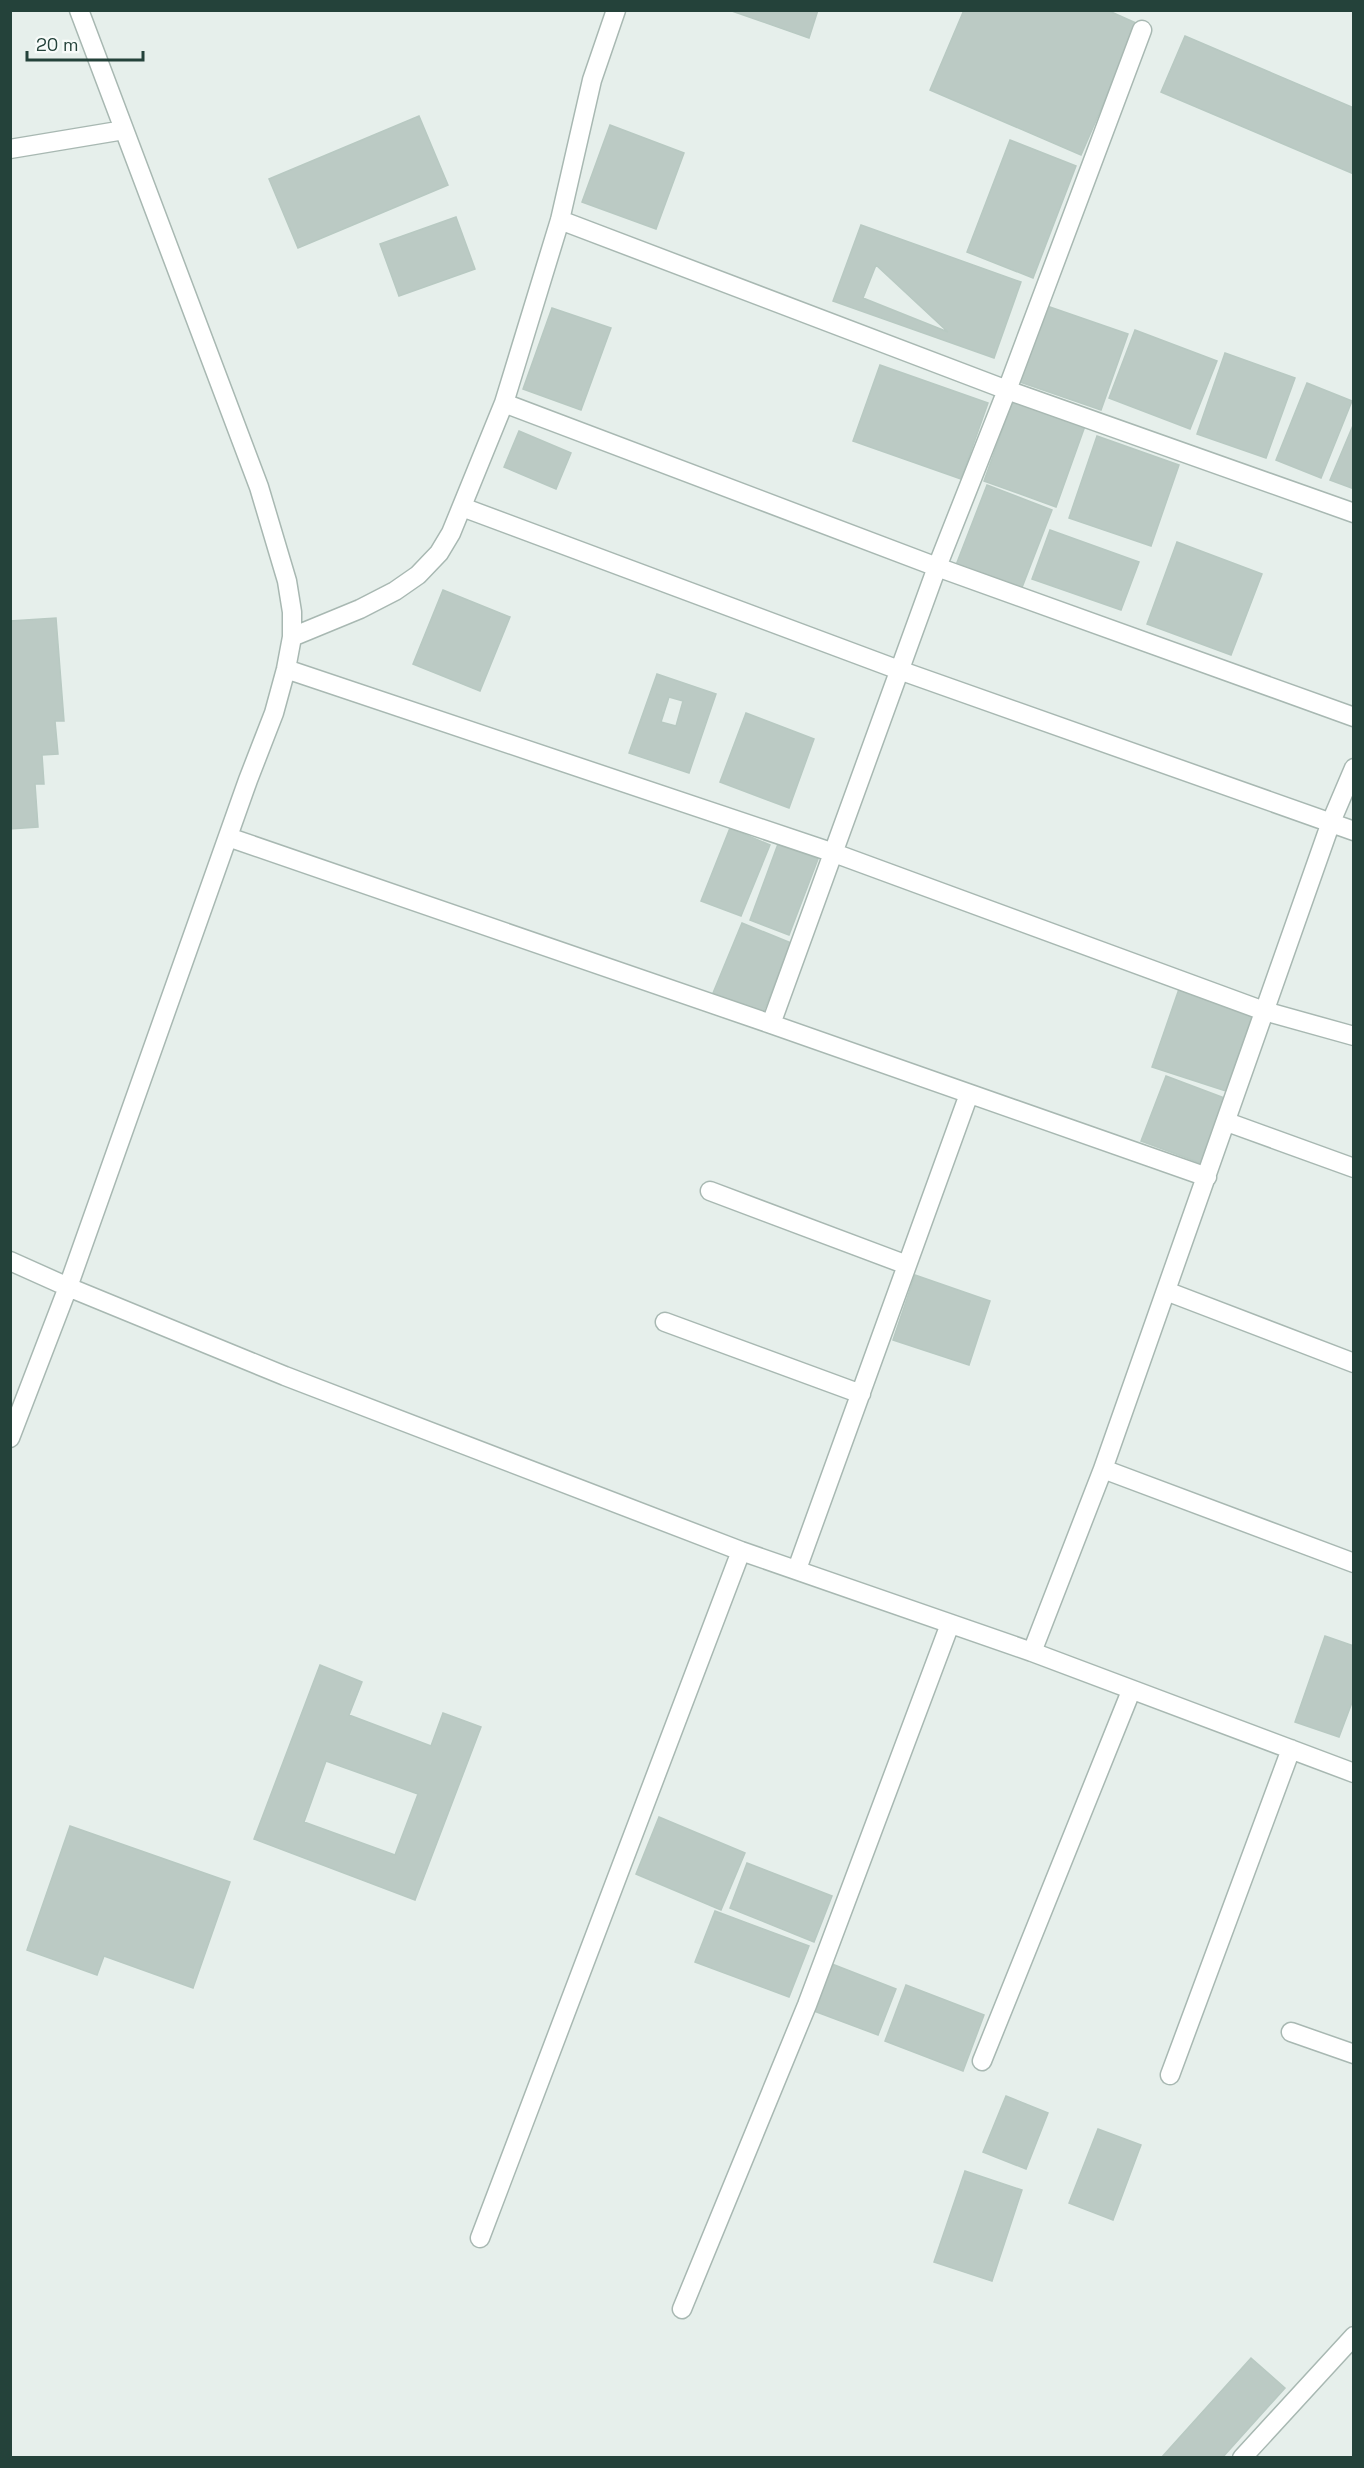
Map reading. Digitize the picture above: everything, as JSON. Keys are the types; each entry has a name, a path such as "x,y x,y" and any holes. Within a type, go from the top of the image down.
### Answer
{"street":[{"path":"11,1435 68,1287 274,713 292,637 292,612 287,581 266,506 80,10"},
{"path":"292,637 395,591 418,575 439,553 462,507 504,403 560,220 592,80 616,10"},
{"path":"771,1024 937,567 1007,390 1142,30"},
{"path":"10,149 124,130"},
{"path":"560,220 1007,390 1353,513"},
{"path":"504,403 937,567 1353,717"},
{"path":"462,507 899,670 1353,831"},
{"path":"286,669 834,853 1264,1011 1353,1036"},
{"path":"1032,1652 1103,1469 1331,822 1353,768"},
{"path":"228,837 1206,1177"},
{"path":"797,1569 969,1094"},
{"path":"1227,1122 1353,1168"},
{"path":"710,1191 907,1265"},
{"path":"10,1260 68,1287 285,1376 741,1551 1032,1652 1353,1773"},
{"path":"1166,1291 1353,1364"},
{"path":"665,1322 861,1394"},
{"path":"1103,1469 1353,1563"},
{"path":"480,2238 741,1551"},
{"path":"682,2309 807,2005 950,1624"},
{"path":"982,2061 1131,1691"},
{"path":"1170,2075 1292,1749"},
{"path":"1291,2032 1353,2054"},
{"path":"1242,2457 1353,2336"}],"building":[{"path":"729,10 818,10 809,38"},
{"path":"964,10 1107,10 1138,24 1081,155 930,90"},
{"path":"1185,36 1354,108 1354,174 1161,92"},
{"path":"419,116 448,185 298,248 269,179"},
{"path":"610,125 684,153 656,229 582,202"},
{"path":"1010,140 1076,166 1033,278 967,252"},
{"path":"456,217 475,269 399,296 380,244"},
{"path":"861,225 1021,282 994,358 833,301","holes":["876,265 948,332 863,298"]},
{"path":"1047,306 1128,334 1101,410 1020,382"},
{"path":"552,308 611,328 581,410 523,389"},
{"path":"1135,330 1217,361 1190,429 1109,398"},
{"path":"1225,353 1295,378 1266,458 1197,434"},
{"path":"880,365 988,403 961,479 853,441"},
{"path":"1307,383 1352,401 1321,478 1276,460"},
{"path":"1013,400 1085,426 1056,507 984,481"},
{"path":"1354,423 1354,489 1330,480"},
{"path":"519,431 571,453 556,489 504,467"},
{"path":"1097,436 1179,465 1151,546 1069,518"},
{"path":"987,485 1052,510 1021,590 956,565"},
{"path":"1050,530 1139,562 1121,610 1032,579"},
{"path":"1177,542 1262,574 1231,655 1147,624"},
{"path":"443,590 510,617 480,691 413,664"},
{"path":"56,618 64,721 55,721 58,754 42,755 44,784 35,784 38,827 10,829 10,621"},
{"path":"657,674 716,694 689,773 629,753","holes":["669,697 683,701 676,726 661,722"]},
{"path":"746,713 814,739 789,808 720,782"},
{"path":"730,828 770,845 741,916 701,901"},
{"path":"778,844 818,859 789,935 750,920"},
{"path":"742,923 791,943 763,1013 713,993"},
{"path":"1179,989 1253,1014 1226,1091 1152,1067"},
{"path":"1166,1076 1227,1099 1203,1164 1141,1141"},
{"path":"915,1275 990,1301 969,1365 893,1340"},
{"path":"1325,1636 1354,1646 1354,1697 1339,1737 1295,1722"},
{"path":"320,1665 362,1682 349,1715 431,1746 443,1713 481,1727 415,1900 254,1839","holes":["326,1761 418,1794 395,1855 304,1822"]},
{"path":"659,1817 745,1853 721,1910 636,1874"},
{"path":"70,1826 230,1882 193,1988 104,1956 97,1975 27,1950"},
{"path":"747,1863 832,1896 814,1942 730,1908"},
{"path":"715,1911 809,1946 789,1997 695,1962"},
{"path":"832,1964 896,1989 878,2035 814,2011"},
{"path":"906,1985 984,2015 963,2071 885,2041"},
{"path":"1006,2096 1048,2113 1026,2169 983,2152"},
{"path":"1098,2129 1141,2145 1113,2220 1069,2203"},
{"path":"965,2171 1022,2190 992,2281 934,2262"},
{"path":"1251,2358 1285,2388 1222,2458 1161,2458"}]}
